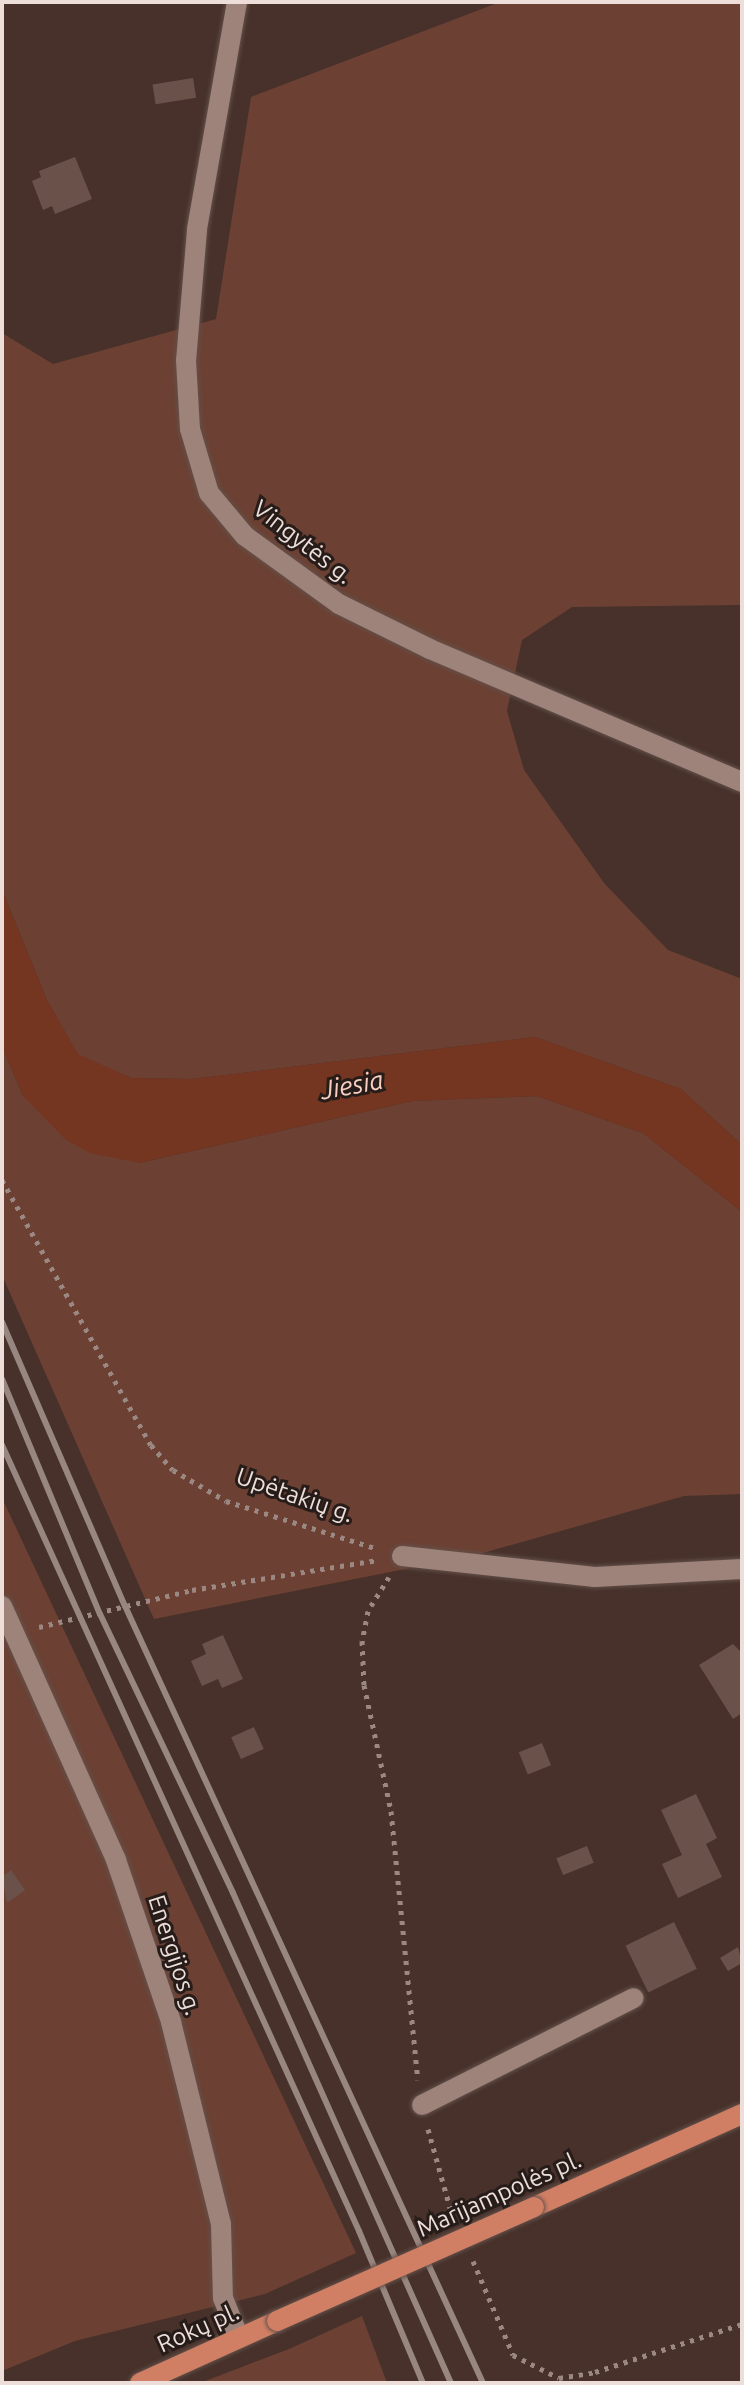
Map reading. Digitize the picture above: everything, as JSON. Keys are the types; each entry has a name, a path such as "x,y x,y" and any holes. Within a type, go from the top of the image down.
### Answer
{"main road":[{"name":"Marijampolės pl.","path":"277,2321 742,2114"},
{"name":"Rokų pl.","path":"140,2383 277,2321"}],"street":[{"name":"Vingytės g.","path":"237,2 197,230 186,360 190,429 209,493 245,536 339,604 430,649 742,782"},
{"path":"402,1556 595,1577 742,1569"},
{"name":"Energijos g.","path":"2,1606 116,1860 171,2022 221,2224 223,2298 239,2338"},
{"path":"422,2105 634,1998"}],"path":[{"name":"Upėtakių g.","path":"2,1180 151,1445 173,1470 226,1501 402,1556"},
{"path":"15,1632 192,1590 402,1556"},
{"path":"402,1556 368,1611 362,1641 364,1685 391,1811 410,2029 422,2105 456,2223"},
{"path":"467,2249 513,2355 559,2378 595,2372 742,2324"}],"shaded area":[{"path":"500,2 742,2 742,605 572,607 522,640 507,711 524,770 604,883 668,950 742,979 742,1145 681,1089 535,1037 192,1079 131,1078 78,1055 47,1000 2,890 2,333 53,364 216,319 251,97"},
{"path":"2,1046 23,1096 139,1163 412,1101 537,1096 643,1133 742,1212 742,1494 684,1496 476,1555 154,1619 2,1275"},
{"path":"2,1498 356,2253 265,2294 75,2341 2,2371"},
{"path":"362,2316 387,2383 200,2383 289,2349"}],"water":[{"name":"Jiesia","path":"2,890 47,1000 78,1054 131,1078 192,1079 535,1037 681,1089 742,1145 742,1212 643,1133 537,1096 412,1101 139,1163 90,1153 66,1140 23,1096 2,1046"}],"building":[{"path":"193,78 196,98 156,104 153,84"},
{"path":"75,157 92,199 55,214 52,206 43,210 32,181 41,177 39,171"},
{"path":"223,1635 243,1679 222,1688 218,1679 202,1686 191,1661 206,1654 202,1644"},
{"path":"733,1644 742,1653 742,1713 733,1719 699,1665"},
{"path":"254,1727 264,1749 241,1759 231,1737"},
{"path":"542,1743 551,1765 528,1775 519,1752"},
{"path":"696,1794 717,1838 706,1844 722,1877 678,1898 662,1864 682,1855 661,1810"},
{"path":"587,1846 594,1863 563,1875 556,1858"},
{"path":"11,1870 25,1890 7,1903 2,1877"},
{"path":"674,1922 697,1969 648,1992 625,1946"},
{"path":"738,1947 742,1963 728,1971 720,1958"}],"railway":[{"path":"2,1322 125,1606 483,2383"},
{"path":"2,1379 100,1614 233,1893 451,2383"},
{"path":"2,1445 359,2231 423,2383"}]}
